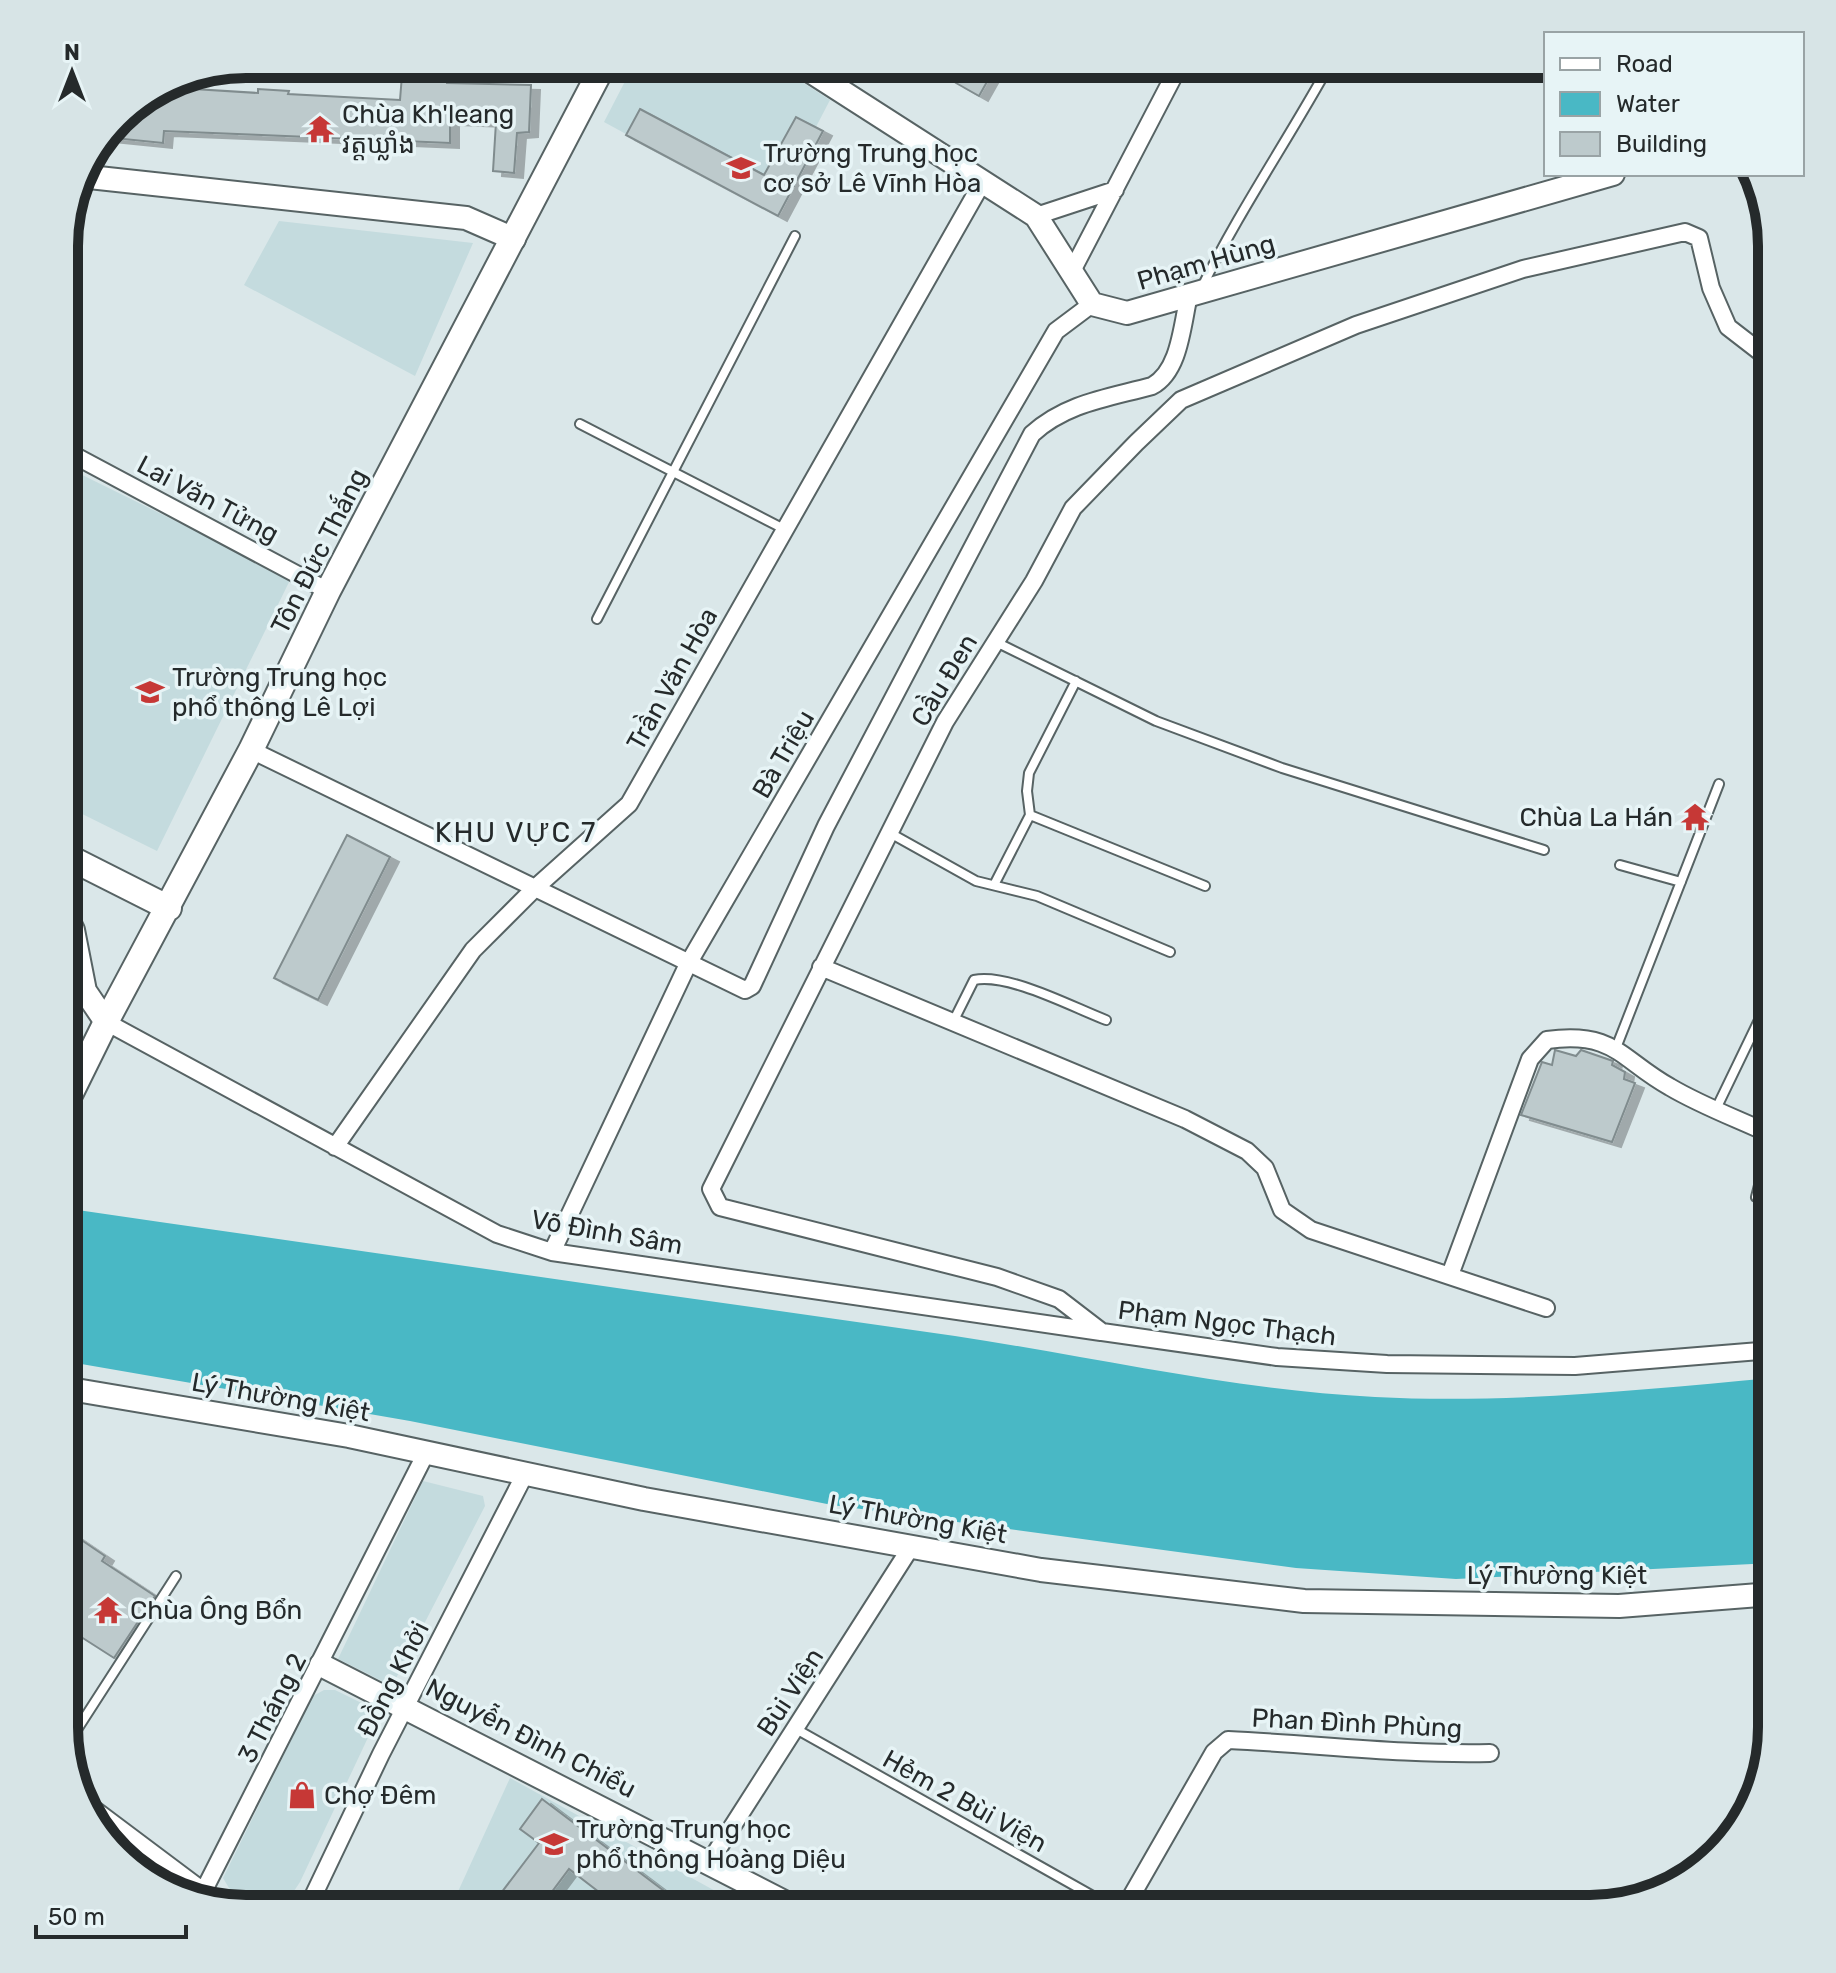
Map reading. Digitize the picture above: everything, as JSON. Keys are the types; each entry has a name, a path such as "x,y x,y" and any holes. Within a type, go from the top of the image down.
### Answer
{"main road":[{"name":"Tôn Đức Thắng","path":"78,1079 251,750 328,591 597,78"},
{"path":"78,862 169,908"}],"street":[{"path":"821,78 1036,216 1092,304"},
{"path":"1071,273 1173,78"},
{"name":"Phạm Hùng","path":"1092,304 1127,313 1606,176"},
{"path":"93,177 466,218 514,239"},
{"name":"Trần Văn Hòa","path":"335,1147 473,950 534,889 629,804 982,183"},
{"path":"1036,216 1115,190"},
{"name":"Cầu Đen","path":"711,1189 945,722 1073,508 1181,400 1356,325 1523,269 1685,232 1699,238 1711,288 1728,327 1758,350"},
{"path":"251,750 745,990 752,986 826,826 1032,434 1049,418 1072,407 1152,386 1162,380 1172,366 1194,294"},
{"name":"Bà Triệu","path":"552,1252 688,964 1056,331 1092,304"},
{"name":"Lai Văn Tửng","path":"78,457 328,591"},
{"path":"78,955 85,991 106,1022"},
{"path":"821,967 1185,1119 1247,1151 1265,1168 1282,1210 1311,1230 1546,1308"},
{"name":"Võ Đình Sâm","path":"106,1022 497,1234 552,1252 1102,1332"},
{"path":"1450,1275 1530,1059 1547,1040 1568,1037 1616,1048 1668,1087 1758,1128"},
{"name":"Phạm Ngọc Thạch","path":"711,1189 720,1207 997,1277 1059,1299 1102,1332 1277,1357 1387,1364 1575,1366 1758,1351"},
{"name":"Lý Thường Kiệt","path":"78,1391 426,1453 644,1499 1041,1570 1304,1601 1619,1606 1758,1595"},
{"name":"3 Tháng 2","path":"205,1889 426,1453"},
{"name":"Đồng Khởi","path":"314,1895 525,1474"},
{"name":"Bùi Viện","path":"709,1863 911,1547"},
{"name":"Nguyễn Đình Chiểu","path":"321,1665 407,1705 771,1895"},
{"name":"Phan Đình Phùng","path":"1132,1895 1214,1752 1228,1740 1384,1752 1490,1753"},
{"path":"107,1819 188,1884"}],"lane":[{"path":"1194,294 1227,235 1277,160 1322,78"},
{"path":"597,619 795,236"},
{"path":"580,424 784,529"},
{"path":"995,642 1156,721 1282,768 1544,850"},
{"path":"994,885 1030,815 1027,791 1029,773 1076,681"},
{"path":"1616,1048 1708,805 1719,784"},
{"path":"1030,815 1205,886"},
{"path":"889,832 976,881 1037,896 1170,952"},
{"path":"1620,865 1681,882"},
{"path":"953,1022 974,980 981,979 1001,980 1106,1020"},
{"path":"1716,1109 1758,1022"},
{"path":"78,1728 176,1576"},
{"name":"Hẻm 2 Bùi Viện","path":"795,1728 1091,1895"}],"shaded area":[{"name":"Trường Trung học cơ sở Lê Vĩnh Hòa","path":"627,78 796,78 830,100 771,213 604,122"},
{"path":"279,221 473,243 415,376 244,285"},
{"name":"Trường Trung học phổ thông Lê Lợi","path":"78,473 291,578 157,851 78,812"},
{"path":"423,1481 483,1496 485,1506 392,1686 338,1659"},
{"name":"Chợ Đêm","path":"324,1690 335,1690 380,1712 291,1895 235,1894 223,1878 313,1696"},
{"name":"Trường Trung học phổ thông Hoàng Diệu","path":"510,1778 723,1895 456,1895"}],"water":[{"path":"78,1210 955,1336 1217,1380 1322,1393 1474,1399 1758,1379 1758,1564 1456,1579 1296,1568 832,1505 410,1421 78,1363"}],"building":[{"path":"402,78 447,78 447,83 531,85 529,132 517,133 514,173 493,171 496,122 450,120 450,143 164,131 163,143 117,138 153,106 188,89 258,93 258,89 289,91 288,94 400,100"},
{"path":"959,78 989,78 979,96 956,83"},
{"path":"640,109 764,175 796,117 823,131 778,216 626,135"},
{"path":"347,835 390,857 318,1000 274,978"},
{"path":"1555,1050 1576,1056 1581,1050 1613,1061 1612,1065 1625,1072 1624,1079 1635,1083 1612,1142 1521,1115 1542,1062 1552,1065"},
{"name":"Chùa Ông Bổn","path":"78,1538 105,1556 102,1561 155,1596 114,1658 78,1635"},
{"path":"542,1799 669,1895 603,1895 569,1869 550,1895 500,1895 539,1843 520,1829"}],"place":[{"name":"Chùa Kh'leang វត្តឃ្លាំង","path":"320,129"},
{"name":"Trường Trung học cơ sở Lê Vĩnh Hòa","path":"741,168"},
{"name":"Trường Trung học phổ thông Lê Lợi","path":"150,692"},
{"name":"Chùa La Hán","path":"1695,817"},
{"name":"Chùa Ông Bổn","path":"108,1610"},
{"name":"Chợ Đêm","path":"302,1795"},
{"name":"Trường Trung học phổ thông Hoàng Diệu","path":"554,1844"}],"district":[{"name":"KHU VỰC 7","path":"516,832"}]}
